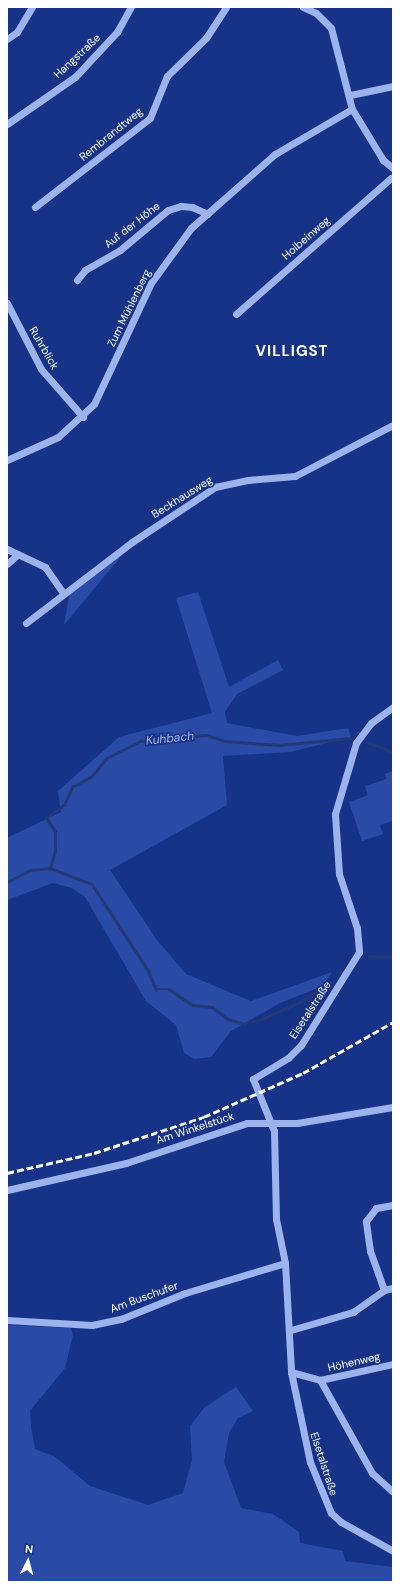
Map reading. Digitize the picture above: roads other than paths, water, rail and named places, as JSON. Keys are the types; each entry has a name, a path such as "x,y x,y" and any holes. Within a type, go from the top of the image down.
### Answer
{"street":[{"path":"7,39 21,26 32,7"},
{"name":"Hangstraße","path":"7,124 75,77 117,32 131,7"},
{"name":"Rembrandtweg","path":"35,207 150,118 167,76 206,38 226,7"},
{"path":"303,7 316,13 331,28 350,95 352,109 383,160 393,169 392,180"},
{"path":"350,95 393,86"},
{"name":"Zum Mühlenberg","path":"7,460 58,437 83,417 102,390 151,283 191,228 275,154 352,109"},
{"name":"Holbeinweg","path":"236,314 392,180"},
{"name":"Auf der Höhe","path":"76,280 85,270 120,250 168,210 181,206 192,207 208,214"},
{"name":"Ruhrblick","path":"7,304 41,369 83,417"},
{"name":"Beckhausweg","path":"26,623 63,593 215,487 248,480 295,476 393,425"},
{"path":"7,549 45,567 63,593"},
{"path":"7,564 18,555"},
{"name":"Elsetalstraße","path":"393,707 371,723 356,743 336,814 338,874 357,928 359,952 301,1045 288,1058 254,1081 272,1122 276,1144 276,1219 285,1263 291,1330 291,1372 300,1424 323,1499 341,1522 393,1551"},
{"name":"Am Winkelstück","path":"7,1190 126,1163 247,1123 297,1123 393,1107"},
{"path":"384,1290 370,1251 366,1221 376,1208 393,1204"},
{"name":"Am Buschufer","path":"7,1320 92,1325 121,1318 185,1293 285,1263"},
{"path":"291,1330 353,1312 384,1290 393,1288"},
{"name":"Höhenweg","path":"320,1380 393,1364"},
{"path":"291,1372 320,1380 372,1473 393,1492"}],"waterway":[{"name":"Kuhbach","path":"7,882 31,870 50,868 55,850 55,832 46,818 64,805 72,787 91,777 107,758 141,741 207,735 224,741 280,745 351,738"},
{"name":"Kuhbach","path":"367,742 393,752"},
{"path":"50,868 92,884"},
{"path":"94,887 148,970 156,989 169,989 193,1005 212,1007 228,1019 244,1024 262,1019 300,1002 332,982"},
{"path":"369,956 393,957"}],"railway":[{"path":"7,1173 94,1153 204,1117 303,1073 393,1022"}],"district":[{"name":"VILLIGST","path":"292,352"}]}
